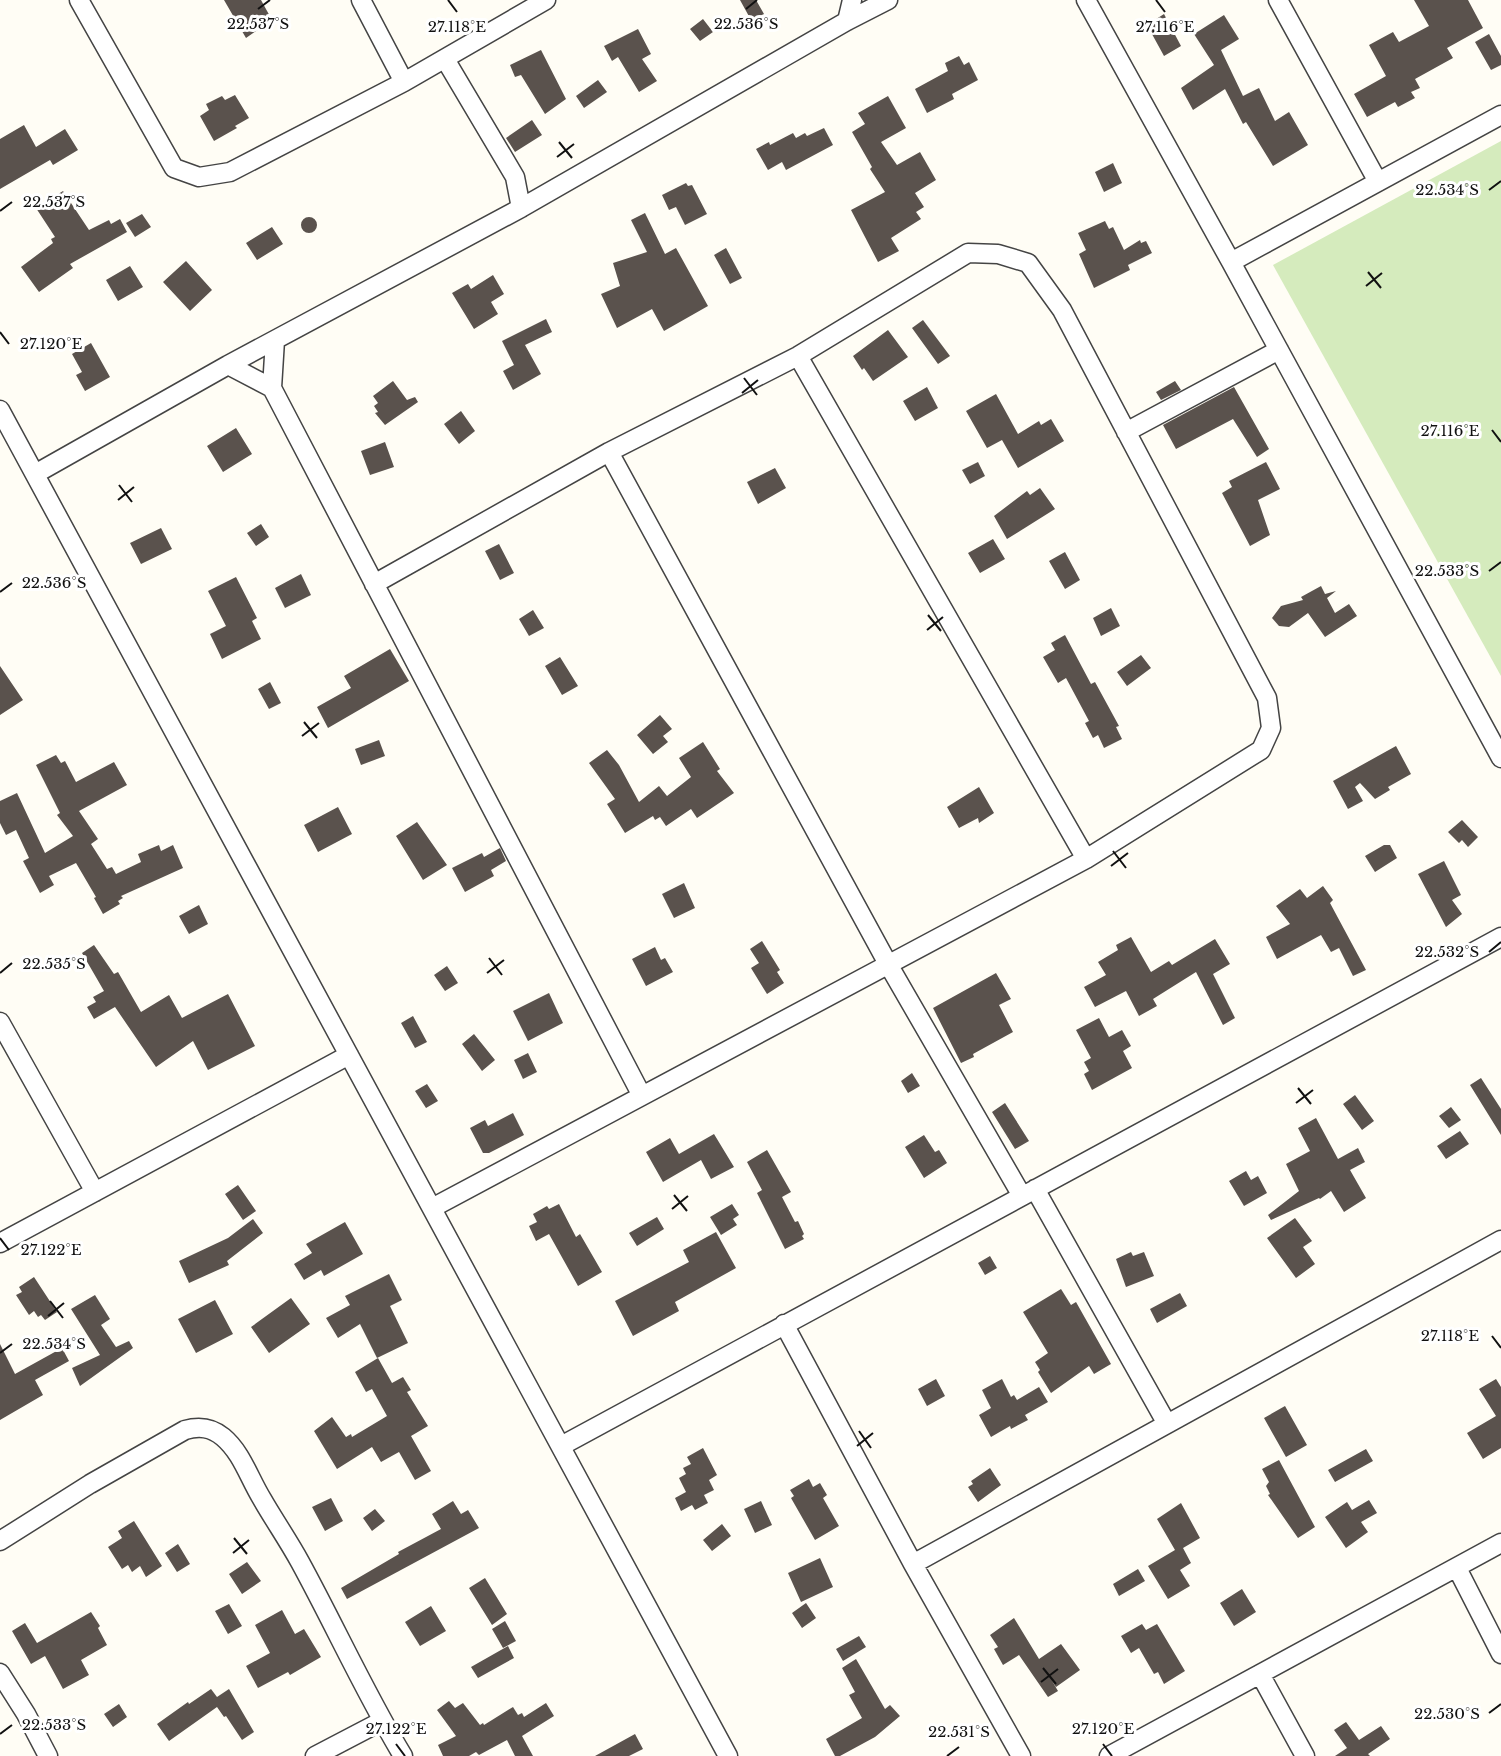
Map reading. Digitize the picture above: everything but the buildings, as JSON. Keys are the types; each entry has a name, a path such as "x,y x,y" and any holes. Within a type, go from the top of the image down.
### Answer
{"street":[{"path":"78,0 174,168 199,177 230,172 404,82 546,0"},
{"path":"361,0 404,82"},
{"path":"847,21 852,0"},
{"path":"35,474 228,365 521,208 847,21 888,0"},
{"path":"1086,0 1501,758"},
{"path":"1278,0 1378,182"},
{"path":"445,59 515,177 521,208"},
{"path":"1231,262 1501,115"},
{"path":"374,584 609,452 798,356 968,253 998,255 1028,263 1062,310 1267,698 1271,729 1261,750 1086,859 432,1208"},
{"path":"274,340 272,388 642,1096"},
{"path":"1126,432 1279,350"},
{"path":"798,356 1086,859"},
{"path":"228,365 272,388"},
{"path":"0,410 728,1756"},
{"path":"609,452 888,964 1167,1424"},
{"path":"561,1446 1501,937"},
{"path":"0,1022 95,1192"},
{"path":"0,1244 349,1055"},
{"path":"913,1564 1501,1240"},
{"path":"784,1324 913,1564 1021,1756"},
{"path":"0,1541 90,1484 184,1430 195,1427 214,1431 232,1447 240,1458 299,1560 382,1721 403,1756"},
{"path":"1109,1756 1501,1543"},
{"path":"1456,1568 1501,1654"},
{"path":"0,1673 26,1714 48,1756"},
{"path":"1260,1674 1305,1756"},
{"path":"315,1756 382,1721"}],"green space":[{"path":"1501,141 1501,676 1273,265"}]}
